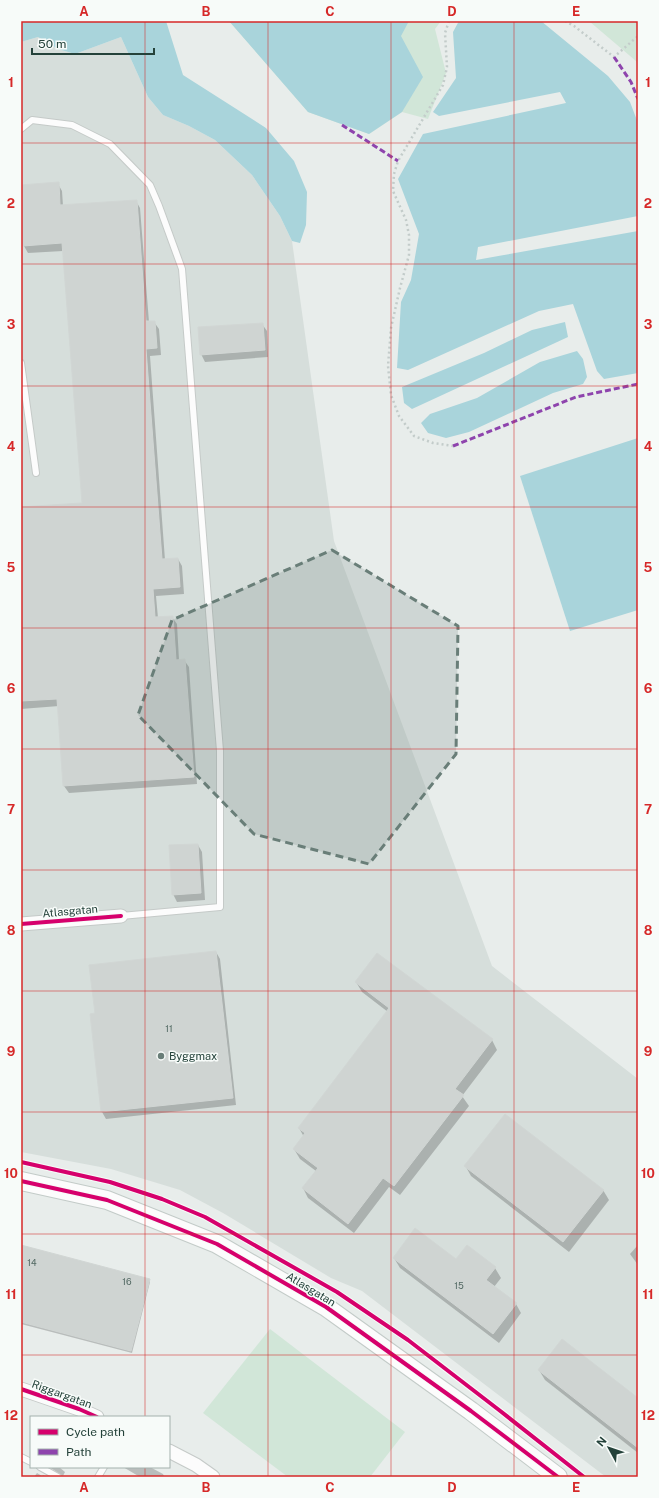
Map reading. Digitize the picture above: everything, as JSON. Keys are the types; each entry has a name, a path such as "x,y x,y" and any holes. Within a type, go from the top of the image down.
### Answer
{"street":[{"name":"Atlasgatan","path":"21,924 121,916"},
{"name":"Atlasgatan","path":"21,1181 107,1200 217,1244 326,1307 471,1411 558,1477"},
{"name":"Riggargatan","path":"22,1392 94,1416"},
{"path":"170,1452 196,1465 213,1477"}],"lane":[{"path":"21,129 32,120 72,125 110,144 150,186 159,206 182,269 220,751 220,907 121,916"},
{"path":"21,363 36,473"},
{"path":"21,1457 30,1462"},
{"path":"42,1468 58,1477"},
{"path":"98,1477 103,1468"}],"path":[{"path":"449,21 445,33 447,67 444,84 398,161 394,174 393,191 406,220 409,235 409,256 391,328 388,366 392,395 399,416 414,436 433,443 453,446"},
{"path":"565,21 574,26 614,57 638,36"}],"highlighted area":[{"path":"332,550 458,626 456,754 369,864 254,834 138,715 172,620"}],"shaded area":[{"path":"38,37 58,49 75,54 121,37 148,97 163,115 189,126 215,140 252,175 280,216 292,241 334,541 492,966 638,1079 638,1477 606,1477 362,1291 331,1278 223,1213 180,1190 111,1169 21,1152 21,42"}],"green space":[{"path":"229,21 441,21 435,29 446,73 428,119 402,112 369,134 308,112"},
{"path":"589,21 638,21 638,65 636,61"},
{"path":"270,1329 405,1432 370,1477 288,1477 203,1413"}],"water":[{"path":"21,21 166,21 183,75 266,128 294,161 307,192 306,225 300,243 292,241 280,216 252,175 215,140 189,126 163,115 148,97 121,37 75,54 58,49 38,37 21,42"},
{"path":"229,21 409,21 401,36 423,77 402,112 369,134 308,112"},
{"path":"459,21 541,21 608,76 630,102 638,123 638,216 478,247 476,260 638,231 638,373 604,379 597,371 573,304 539,311 408,370 397,368 401,302 411,280 419,234 398,179 423,134 566,103 560,92 439,116 433,112 456,78 453,32"},
{"path":"565,322 568,337 412,409 404,403 402,387 484,353 532,330"},
{"path":"577,351 583,359 587,377 583,384 553,393 469,432 446,438 428,433 421,423 430,414 477,398 540,362"},
{"path":"638,438 638,610 570,631 520,476"}],"building":[{"path":"59,182 60,205 137,200 146,321 155,321 157,348 146,349 162,559 178,558 180,587 153,589 155,617 173,616 176,660 185,659 194,777 63,786 57,699 21,701 21,507 82,503 62,243 23,246 21,222 21,185"},
{"path":"263,323 265,350 200,355 198,327"},
{"path":"198,844 201,893 172,895 169,845"},
{"name":"Byggmax","path":"216,951 233,1098 101,1112 90,1014 95,1013 89,965"},
{"path":"377,953 493,1039 455,1089 464,1095 394,1186 383,1178 348,1224 302,1188 318,1168 293,1149 305,1133 298,1128 389,1008 355,982"},
{"path":"505,1114 604,1190 563,1242 464,1166"},
{"path":"415,1228 456,1259 467,1245 496,1267 486,1280 517,1303 493,1334 393,1258"},
{"path":"21,1245 150,1279 131,1351 21,1322"},
{"path":"562,1339 638,1398 638,1448 538,1370"}],"marked path":[{"path":"614,57 631,82 638,99"},
{"path":"342,125 398,161"},
{"path":"453,446 576,397 638,384"}],"cycle path":[{"path":"21,924 121,916"},
{"path":"21,1162 110,1182 162,1199 205,1217 337,1292 408,1340 584,1477"},
{"path":"21,1181 107,1200 217,1244 326,1307 471,1411 558,1477"},
{"path":"21,1389 95,1416"}],"place":[{"name":"Byggmax","path":"161,1056"}]}
